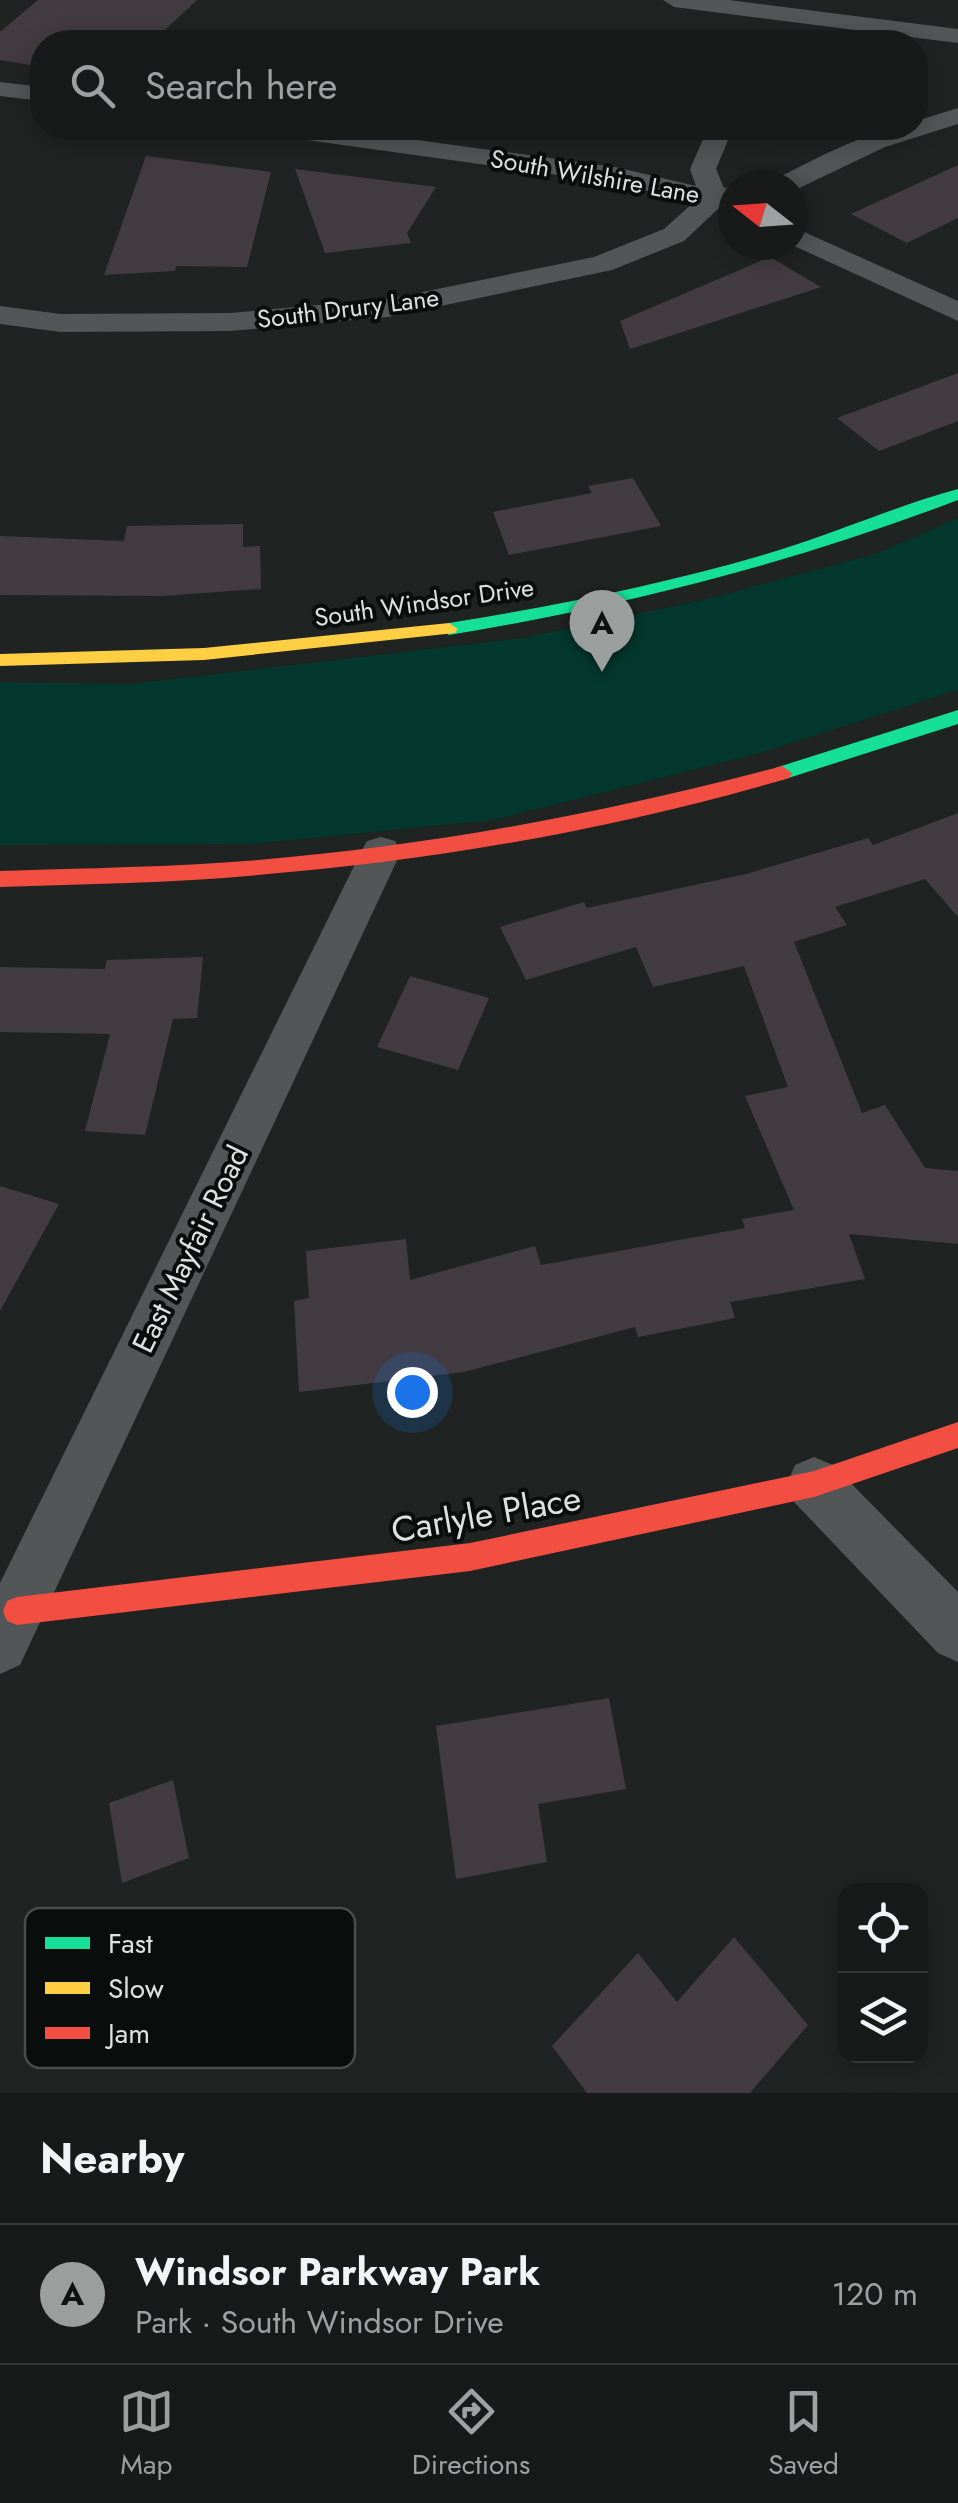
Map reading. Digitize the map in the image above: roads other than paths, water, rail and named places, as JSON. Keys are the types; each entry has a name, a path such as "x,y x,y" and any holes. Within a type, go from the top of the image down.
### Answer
{"street":[{"path":"674,0 773,6 921,30"},
{"path":"762,30 773,6"},
{"path":"928,31 958,36"},
{"path":"0,88 30,92"},
{"path":"928,126 958,116"},
{"name":"South Wilshire Lane","path":"364,140 615,175 718,198"},
{"path":"716,140 703,169 718,188"},
{"path":"808,174 882,140"},
{"name":"South Drury Lane","path":"0,314 60,323 230,322 388,308 602,264 674,235 718,206"},
{"path":"808,242 958,312"},
{"name":"South Windsor Drive","path":"0,660 107,662 402,638 548,613 741,572 871,531 958,494"},
{"path":"0,878 282,866 380,852 621,811 894,740 958,717"},
{"name":"East Mayfair Road","path":"8,1628 380,852"},
{"name":"Carlyle Place","path":"8,1628 470,1557 814,1484 958,1435"},
{"path":"814,1484 958,1633"}],"place":[{"name":"Windsor Parkway Park","path":"602,672"}]}
